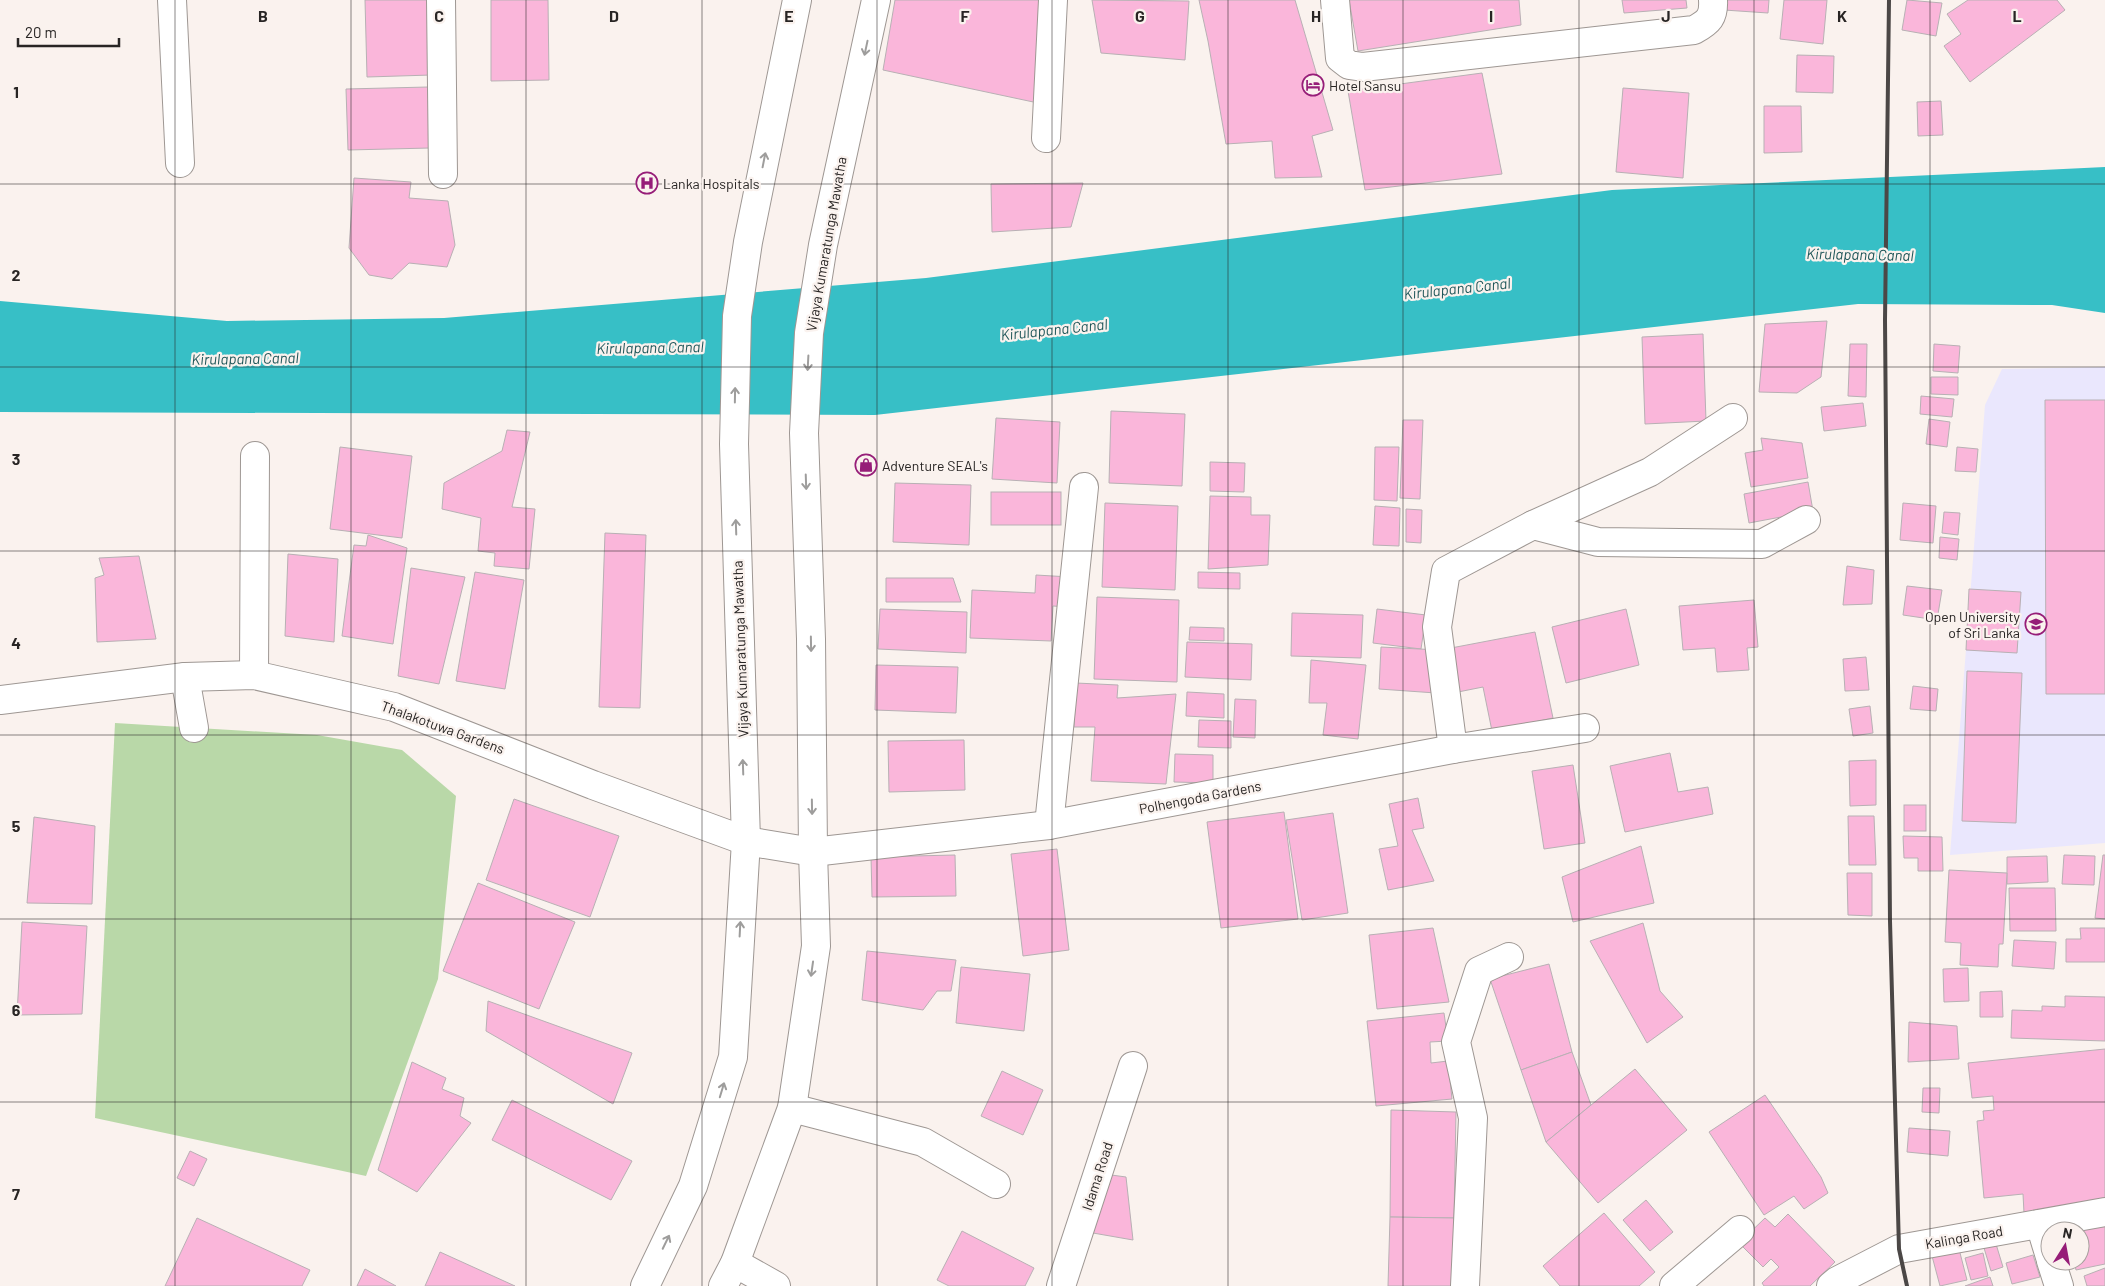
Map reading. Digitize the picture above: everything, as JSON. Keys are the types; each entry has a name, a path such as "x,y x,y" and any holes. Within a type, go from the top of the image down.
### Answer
{"main road":[{"path":"172,0 180,163"},
{"path":"441,0 443,174"},
{"name":"Vijaya Kumaratunga Mawatha","path":"645,1286 693,1186 732,1057 746,841 734,444 737,316 748,242 797,0"},
{"name":"Vijaya Kumaratunga Mawatha","path":"729,1274 792,1108 816,946 811,639 804,433 809,333 823,245 876,0"},
{"path":"1046,138 1053,0"},
{"path":"1335,0 1340,58 1349,65 1363,67 1694,30 1706,24 1714,12 1713,0"},
{"path":"1453,749 1437,627 1446,571 1532,525 1650,472 1733,418"},
{"path":"254,676 255,456"},
{"path":"1049,826 1084,487"},
{"path":"1532,525 1598,542 1762,544 1806,520"},
{"name":"Thalakotuwa Gardens","path":"0,700 185,677 254,676 394,707 746,841 813,852"},
{"path":"185,677 194,728"},
{"name":"Polhengoda Gardens","path":"813,852 1049,826 1453,749 1585,728"},
{"path":"1465,1286 1473,1118 1456,1042 1479,971 1509,957"},
{"name":"Idama Road","path":"1061,1286 1132,1066"},
{"path":"792,1108 923,1142 996,1184"},
{"name":"Kalinga Road","path":"2056,1221 2105,1212"},
{"name":"Kalinga Road","path":"1831,1286 1837,1281 1899,1249 2040,1224"},
{"path":"1674,1286 1740,1230"},
{"path":"2054,1271 2059,1286"},
{"path":"729,1274 776,1286"}],"shaded area":[{"name":"Open University of Sri Lanka","path":"2105,367 2105,843 1950,855 1985,405 2002,369"}],"green space":[{"path":"115,723 317,735 402,750 456,796 438,979 366,1176 95,1118"}],"water":[{"name":"Kirulapana Canal","path":"2105,167 2105,313 2052,305 1858,304 875,415 0,412 0,301 227,321 444,318 926,278 1612,190"}],"building":[{"path":"365,0 430,0 431,75 367,77"},
{"path":"491,0 548,0 549,80 491,81"},
{"path":"895,0 1042,0 1038,103 883,70"},
{"path":"1092,0 1189,1 1185,60 1101,53"},
{"path":"1199,0 1295,0 1333,130 1312,136 1322,177 1275,178 1272,141 1226,144"},
{"path":"1349,0 1519,0 1521,25 1358,51"},
{"path":"1622,0 1686,0 1687,8 1624,13"},
{"path":"1725,0 1769,0 1768,13 1724,10"},
{"path":"1784,0 1827,0 1823,44 1780,39"},
{"path":"1907,0 1942,3 1936,36 1902,30"},
{"path":"1968,0 2057,0 2065,10 1970,82 1944,46 1961,34 1947,14"},
{"path":"1797,55 1834,56 1833,93 1796,92"},
{"path":"1482,73 1502,174 1365,190 1348,91"},
{"path":"428,87 430,148 348,150 346,89"},
{"path":"1623,88 1689,93 1683,178 1616,172"},
{"path":"1941,101 1943,135 1918,136 1917,102"},
{"path":"1764,106 1801,106 1802,152 1764,153"},
{"path":"354,178 411,182 409,198 448,201 455,245 447,267 409,263 392,279 369,275 349,248"},
{"path":"1083,183 1071,227 992,232 991,184"},
{"path":"1827,321 1821,377 1797,393 1759,392 1765,324"},
{"path":"1703,334 1706,421 1645,424 1642,337"},
{"path":"1850,344 1867,344 1866,397 1848,396"},
{"path":"1934,344 1960,346 1958,373 1933,371"},
{"path":"1931,377 1958,377 1958,395 1931,394"},
{"path":"1921,396 1954,399 1952,417 1920,414"},
{"path":"2045,400 2105,400 2105,694 2046,694"},
{"path":"1863,403 1866,426 1824,431 1821,407"},
{"path":"1111,411 1185,414 1182,486 1109,483"},
{"path":"996,418 1060,422 1057,483 992,479"},
{"path":"1929,419 1950,422 1947,447 1926,444"},
{"path":"1403,420 1423,420 1420,499 1400,498"},
{"path":"507,430 530,432 512,507 535,509 529,569 494,566 495,553 478,551 481,518 442,509 444,483 502,451"},
{"path":"1761,438 1802,443 1808,478 1751,487 1745,453 1763,450"},
{"path":"340,447 412,456 402,538 330,529"},
{"path":"1375,447 1399,447 1397,501 1374,500"},
{"path":"1957,447 1978,449 1976,472 1955,471"},
{"path":"1210,462 1245,463 1244,492 1210,491"},
{"path":"1808,482 1813,511 1749,523 1744,494"},
{"path":"895,483 971,485 969,545 893,542"},
{"path":"991,492 1061,492 1061,525 991,525"},
{"path":"1210,496 1251,497 1251,515 1270,515 1268,565 1208,569"},
{"path":"1105,503 1178,506 1175,590 1102,587"},
{"path":"1903,503 1936,506 1933,543 1900,540"},
{"path":"1375,506 1400,508 1399,546 1373,545"},
{"path":"1406,509 1422,510 1421,543 1406,542"},
{"path":"1944,512 1960,513 1958,535 1942,533"},
{"path":"605,533 646,535 640,708 599,707"},
{"path":"368,535 407,548 393,644 342,636 354,545 366,546"},
{"path":"1940,537 1959,539 1957,560 1939,558"},
{"path":"288,554 338,559 334,642 285,636"},
{"path":"139,556 156,639 97,642 95,578 104,575 99,558"},
{"path":"1847,566 1874,570 1872,604 1843,605"},
{"path":"411,568 465,577 439,684 398,676"},
{"path":"475,572 524,580 505,689 456,681"},
{"path":"1198,572 1240,573 1240,589 1198,588"},
{"path":"1036,575 1070,577 1068,607 1053,606 1051,641 970,638 972,590 1035,593"},
{"path":"886,578 953,578 961,602 886,602"},
{"path":"1907,586 1942,590 1937,620 1903,615"},
{"path":"1969,589 2021,592 2017,653 1966,650"},
{"path":"1097,597 1179,600 1177,682 1094,679"},
{"path":"1754,600 1758,647 1747,648 1749,670 1717,672 1715,648 1683,650 1679,606"},
{"path":"880,609 967,612 966,653 878,649"},
{"path":"1377,609 1426,615 1421,649 1373,643"},
{"path":"1626,609 1639,665 1566,683 1552,627"},
{"path":"1292,613 1363,615 1361,658 1291,656"},
{"path":"1190,627 1224,628 1224,641 1189,640"},
{"path":"1535,632 1553,718 1492,731 1483,687 1458,692 1451,648"},
{"path":"1187,642 1252,644 1251,680 1185,677"},
{"path":"1381,647 1439,650 1436,693 1379,689"},
{"path":"1866,657 1869,690 1845,691 1843,659"},
{"path":"1311,660 1366,665 1358,739 1323,735 1327,703 1309,703"},
{"path":"876,665 958,667 956,713 875,710"},
{"path":"1967,671 2022,673 2016,823 1962,821"},
{"path":"1076,683 1118,685 1117,698 1176,694 1166,784 1091,781 1095,727 1074,727"},
{"path":"1913,686 1938,689 1936,711 1910,709"},
{"path":"1187,692 1224,694 1224,718 1186,716"},
{"path":"1235,699 1256,700 1255,738 1233,737"},
{"path":"1870,706 1873,733 1853,736 1849,709"},
{"path":"1199,720 1231,721 1231,748 1198,747"},
{"path":"964,740 965,790 889,792 888,741"},
{"path":"1670,753 1678,792 1708,787 1713,814 1625,832 1610,766"},
{"path":"1175,754 1213,755 1213,783 1174,782"},
{"path":"1876,760 1876,805 1850,806 1849,761"},
{"path":"1573,765 1585,843 1544,849 1532,771"},
{"path":"1418,798 1424,828 1412,830 1434,881 1388,890 1379,849 1398,846 1389,804"},
{"path":"514,799 619,836 590,917 486,880"},
{"path":"1904,805 1926,805 1926,831 1904,831"},
{"path":"1284,812 1298,919 1221,928 1207,822"},
{"path":"1333,813 1348,913 1302,920 1286,820"},
{"path":"1848,816 1874,816 1876,865 1849,865"},
{"path":"34,817 95,826 92,904 27,903"},
{"path":"1903,836 1942,837 1943,871 1918,871 1918,858 1904,858"},
{"path":"1641,846 1654,903 1573,922 1562,877"},
{"path":"1057,849 1069,950 1023,956 1011,854"},
{"path":"955,855 956,896 872,897 871,857"},
{"path":"2064,855 2095,856 2094,885 2062,884"},
{"path":"2103,855 2105,855 2105,919 2095,918"},
{"path":"2047,856 2048,882 2007,884 2007,857"},
{"path":"1949,870 2007,873 2003,944 1999,944 1998,967 1960,965 1961,943 1945,942"},
{"path":"1847,873 1872,873 1872,916 1848,915"},
{"path":"478,883 575,922 539,1009 443,971"},
{"path":"2009,888 2055,888 2056,931 2010,931"},
{"path":"22,922 87,926 82,1014 17,1015"},
{"path":"1643,923 1660,991 1683,1017 1647,1043 1590,941"},
{"path":"1433,928 1449,1002 1377,1009 1369,935"},
{"path":"2080,928 2105,928 2105,962 2066,962 2066,939 2081,939"},
{"path":"2014,940 2056,942 2054,969 2012,966"},
{"path":"867,951 956,960 951,991 937,991 923,1010 862,1000"},
{"path":"1549,964 1572,1052 1521,1070 1490,979"},
{"path":"961,967 1030,974 1024,1031 956,1023"},
{"path":"1968,968 1969,1001 1944,1002 1943,969"},
{"path":"2002,991 2003,1017 1980,1017 1980,992"},
{"path":"2065,996 2105,997 2105,1041 2011,1038 2012,1010 2042,1011 2042,1006 2065,1007"},
{"path":"488,1001 632,1053 613,1104 486,1031"},
{"path":"1444,1013 1448,1041 1430,1042 1431,1063 1448,1061 1452,1099 1376,1106 1367,1021"},
{"path":"1909,1022 1957,1026 1959,1059 1908,1062"},
{"path":"2105,1049 2105,1205 2024,1213 2023,1194 1984,1198 1977,1121 1984,1120 1983,1111 1994,1110 1993,1096 1972,1098 1968,1063"},
{"path":"1572,1052 1591,1105 1546,1142 1521,1070"},
{"path":"412,1062 446,1078 442,1089 464,1098 460,1116 471,1123 417,1192 378,1170"},
{"path":"1635,1069 1687,1130 1598,1203 1546,1142"},
{"path":"1002,1071 1043,1090 1023,1135 981,1116"},
{"path":"1923,1088 1940,1088 1939,1113 1922,1112"},
{"path":"1765,1095 1821,1177 1828,1193 1804,1209 1794,1196 1764,1215 1709,1132"},
{"path":"512,1100 632,1161 611,1200 492,1140"},
{"path":"1391,1110 1456,1112 1454,1218 1390,1217"},
{"path":"1909,1128 1950,1131 1948,1156 1907,1152"},
{"path":"190,1151 207,1159 194,1186 177,1178"},
{"path":"1104,1174 1126,1177 1133,1240 1093,1233"},
{"path":"1646,1200 1673,1232 1650,1251 1623,1220"},
{"path":"1604,1213 1655,1272 1639,1286 1560,1286 1543,1266"},
{"path":"1788,1214 1835,1262 1810,1286 1764,1286 1762,1283 1779,1267 1771,1259 1763,1267 1739,1243 1765,1218 1775,1227"},
{"path":"1390,1217 1454,1218 1452,1286 1388,1286"},
{"path":"2105,1217 2105,1264 2090,1267 2090,1223"},
{"path":"197,1218 310,1270 302,1286 165,1286"},
{"path":"962,1231 1034,1268 1025,1286 949,1286 937,1280"},
{"path":"1996,1244 2003,1267 1991,1271 1984,1248"},
{"path":"1959,1249 1967,1280 1940,1286 1932,1256"},
{"path":"440,1252 515,1286 425,1286"},
{"path":"1983,1253 1988,1276 1971,1280 1965,1258"},
{"path":"2033,1255 2040,1277 2012,1284 2006,1263"},
{"path":"2105,1268 2105,1286 2087,1286 2084,1276"},
{"path":"365,1269 396,1286 357,1286"},
{"path":"1990,1277 1993,1286 1965,1286"}],"railway":[{"path":"1889,0 1885,320 1890,921 1899,1249 1907,1286"}],"place":[{"name":"Hotel Sansu","path":"1313,85"},
{"name":"Lanka Hospitals","path":"647,183"},
{"name":"Adventure SEAL's","path":"866,465"},
{"name":"Open University of Sri Lanka","path":"2036,624"}]}
